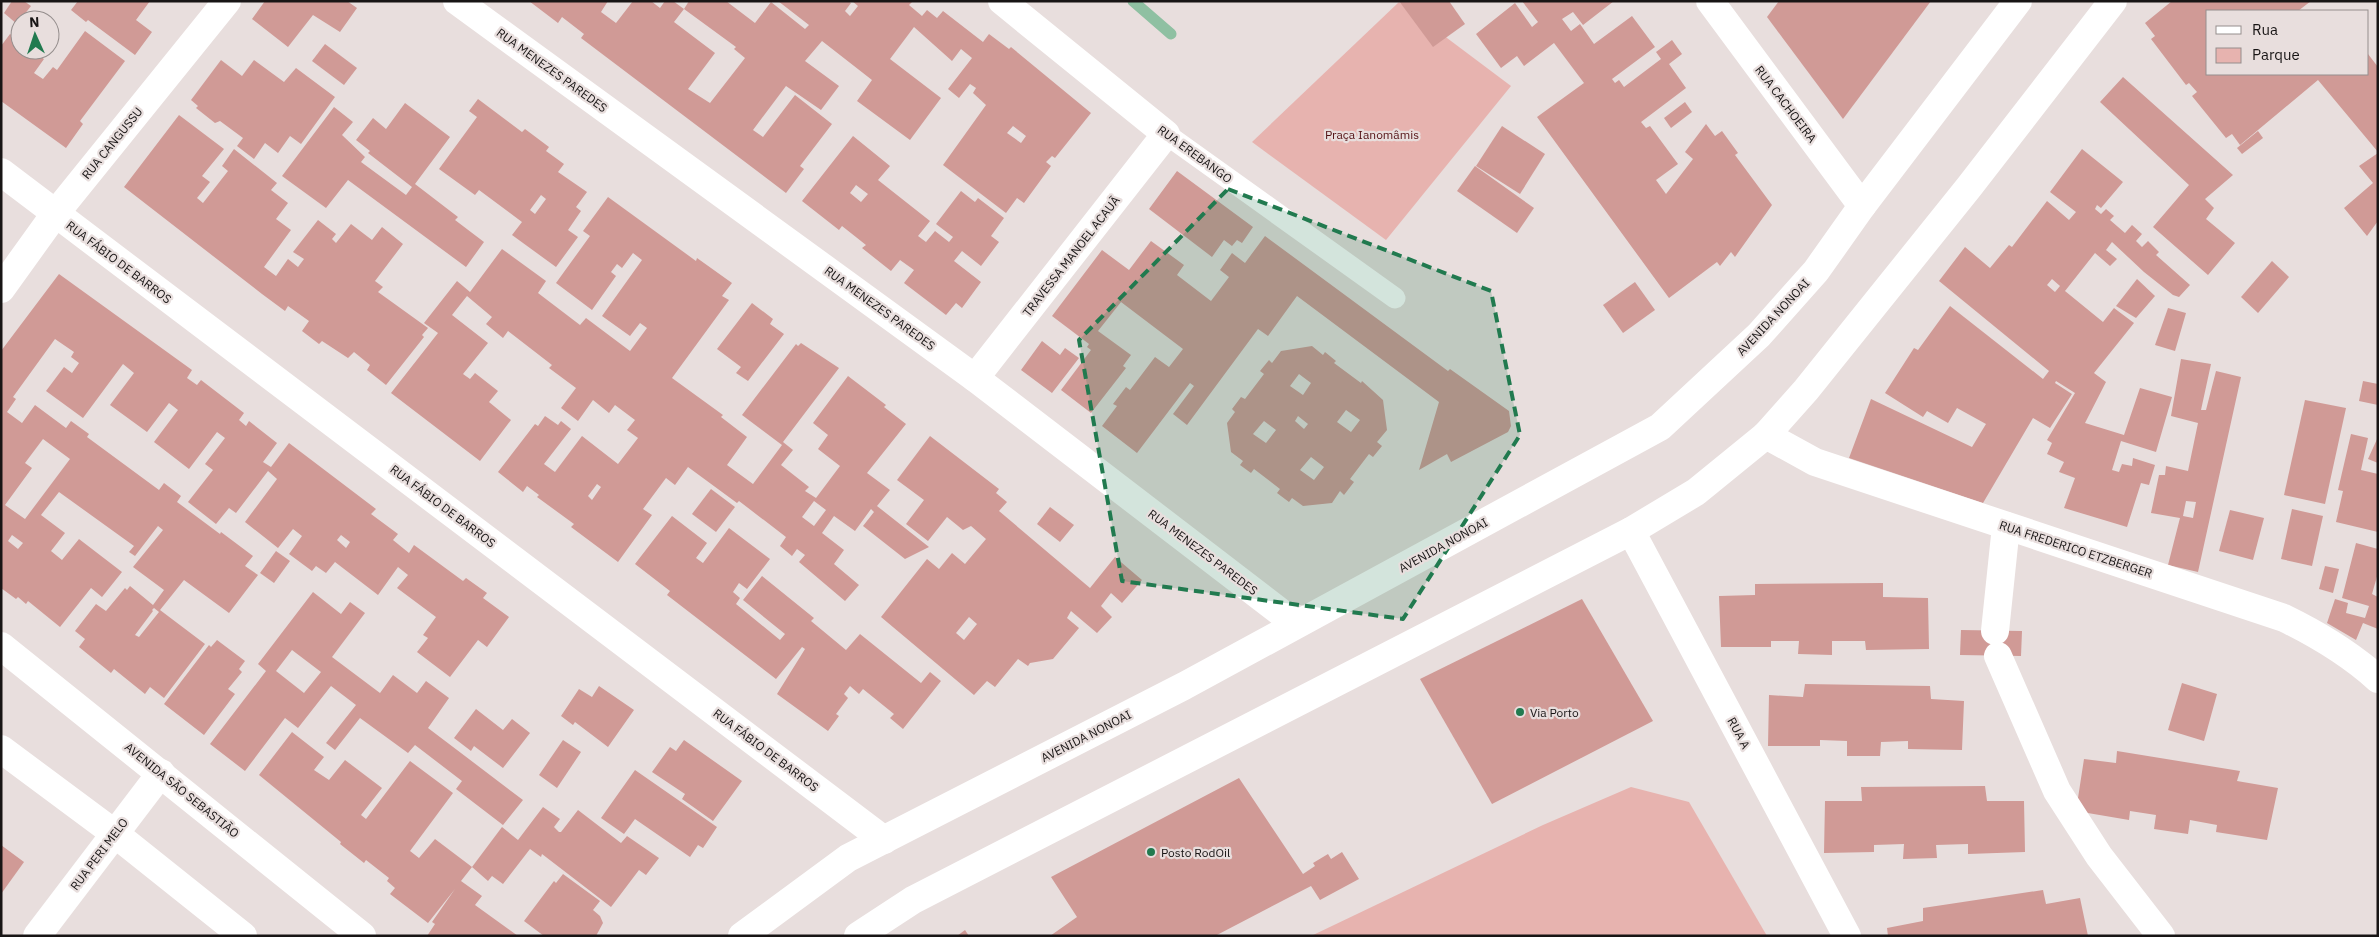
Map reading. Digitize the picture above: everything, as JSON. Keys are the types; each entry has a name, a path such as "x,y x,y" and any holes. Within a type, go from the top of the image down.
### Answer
{"street":[{"name":"RUA CANGUSSU","path":"1,289 55,214 227,1"},
{"name":"RUA MENEZES PAREDES","path":"457,1 976,378 1296,624"},
{"name":"RUA EREBANGO","path":"1002,1 1166,134"},
{"name":"RUA CACHOEIRA","path":"1710,1 1862,206"},
{"name":"AVENIDA NONOAI","path":"742,936 848,858 1184,686 1660,427 1759,334 1816,271 1862,206 2018,1"},
{"path":"858,936 913,900 1631,531 1696,492 1766,435 1806,390 1969,187 2113,1"},
{"name":"TRAVESSA MANOEL ACAUÃ","path":"976,378 1166,134"},
{"name":"RUA FÁBIO DE BARROS","path":"1,172 884,840"},
{"name":"RUA FREDERICO ETZBERGER","path":"1766,435 1815,462 2284,618 2322,636 2358,661 2378,679"},
{"path":"2006,526 1997,643 2058,791 2099,856 2161,936"},
{"name":"RUA A","path":"1631,531 1847,936"},
{"name":"AVENIDA SÃO SEBASTIÃO","path":"1,646 362,936"},
{"path":"1,749 114,833 243,936"},
{"name":"RUA PERI MELO","path":"37,936 161,773"}],"lane":[{"name":"RUA EREBANGO","path":"1166,134 1395,298"}],"highlighted area":[{"path":"1228,189 1491,291 1520,435 1403,619 1122,581 1079,340"}],"green space":[{"name":"Praça Ianomâmis","path":"1399,2 1511,86 1386,240 1252,142"},
{"path":"1631,787 1689,802 1767,936 1311,936 1543,825"}],"building":[{"path":"12,1 24,1 31,6 28,10 10,10 10,18 4,13"},
{"path":"78,1 150,1 136,20 152,32 135,55 88,20 86,22 71,10"},
{"path":"265,1 347,1 357,8 340,32 313,15 288,47 252,19"},
{"path":"529,1 608,1 601,12 616,23 633,1 651,1 660,8 665,1 673,1 684,9 689,1 726,1 755,23 771,2 805,29 809,25 778,1 848,1 851,3 845,11 850,16 858,6 852,1 913,1 909,5 922,16 927,10 937,18 943,11 983,42 989,34 1009,49 1011,47 1091,113 1055,158 1052,156 1046,162 1051,166 1024,203 1017,198 1006,213 943,165 986,105 973,93 976,88 970,84 959,98 948,89 972,58 961,49 952,61 914,27 890,59 941,98 910,140 857,101 872,80 822,41 805,61 839,86 821,110 786,86 753,130 763,137 795,95 832,124 800,166 804,169 786,193 581,38 584,34 562,17 558,23","holes":["684,9 736,47 734,49 745,58 710,103 688,89 715,53 674,22","1013,126 1026,136 1021,143 1007,133"]},
{"path":"1399,1 1449,1 1465,24 1433,47"},
{"path":"1522,1 1614,1 1583,25 1573,12 1562,19 1571,31 1580,24 1594,44 1632,16 1655,47 1612,79 1615,83 1619,80 1624,87 1661,59 1656,52 1672,40 1682,54 1669,64 1686,88 1641,122 1646,128 1650,126 1678,164 1656,180 1666,194 1693,159 1685,152 1706,124 1715,136 1722,131 1738,153 1735,155 1772,205 1735,257 1731,252 1720,266 1717,262 1669,298 1537,117 1584,83 1554,43 1524,66 1517,56 1501,68 1476,34 1515,3 1532,27 1538,22"},
{"path":"1779,1 1931,1 1843,119 1767,17"},
{"path":"2172,1 2311,1 2299,10 2206,10 2206,75 2369,75 2369,55 2378,67 2378,152 2318,80 2240,145 2232,134 2226,138 2192,96 2197,92 2189,83 2186,85 2151,39 2155,36 2145,23"},
{"path":"85,31 125,61 80,121 83,124 66,148 1,101 1,46 10,34 10,60 43,60 34,73 43,79 53,67 57,70"},
{"path":"325,44 357,68 344,85 312,61"},
{"path":"221,60 242,76 254,60 284,82 296,68 335,97 301,144 290,136 278,153 265,143 254,159 237,146 243,138 220,121 215,123 196,108 198,106 191,100"},
{"path":"2123,77 2233,175 2205,199 2214,208 2206,219 2235,243 2208,275 2153,227 2189,185 2100,102"},
{"path":"478,99 522,132 525,129 549,147 546,151 564,164 558,172 587,192 576,207 581,211 568,230 578,237 556,267 512,235 522,222 479,190 475,195 439,169 477,117 469,111","holes":["541,195 546,199 535,214 530,210"]},
{"path":"1685,102 1692,112 1671,128 1664,118"},
{"path":"405,103 450,137 415,184 458,217 455,220 484,242 466,267 348,180 326,208 282,176 334,107 353,122 342,135 365,157 361,162 406,195 412,187 368,153 370,151 356,140 373,118 386,129"},
{"path":"179,115 224,149 202,176 210,182 197,198 203,203 228,171 222,166 234,149 277,183 271,190 288,203 276,219 291,230 264,267 276,276 288,259 298,267 304,259 293,252 318,220 336,234 332,239 336,243 351,224 372,240 382,227 403,244 375,281 383,287 378,292 428,328 422,335 424,337 386,385 367,370 370,365 354,352 348,358 322,341 319,344 302,331 309,321 288,306 285,311 124,187"},
{"path":"1502,126 1545,154 1520,194 1476,166"},
{"path":"2258,131 2263,138 2242,154 2237,148"},
{"path":"853,136 890,166 878,180 930,221 918,236 926,242 935,231 949,242 953,237 936,224 961,191 975,202 978,198 1004,218 991,236 999,242 981,266 962,251 954,261 981,282 962,308 956,303 946,315 904,283 914,270 900,260 891,271 862,248 866,245 842,226 839,230 802,201","holes":["856,185 868,194 861,202 850,193"]},
{"path":"2082,149 2123,182 2101,208 2097,205 2095,209 2101,214 2106,209 2114,216 2110,220 2125,233 2132,225 2142,234 2136,241 2142,247 2148,241 2159,252 2156,255 2190,285 2179,297 2173,295 2144,272 2112,242 2106,250 2117,259 2110,266 2095,253 2065,291 2103,322 2114,308 2134,323 2094,373 2106,382 2085,423 2124,435 2140,388 2172,397 2156,452 2121,441 2112,470 2119,472 2122,464 2132,466 2133,458 2155,465 2149,485 2141,483 2127,527 2064,508 2075,478 2059,472 2064,462 2047,454 2052,443 2047,440 2075,393 2056,381 2055,383 2072,394 2050,428 2033,418 1983,503 1849,458 1871,399 1972,447 1986,424 1957,408 1948,423 1927,411 1923,417 1885,393 1914,348 1918,350 1950,306 2043,379 2049,371 1939,281 1965,247 1990,268 2009,245 2012,247 2047,201 2069,220 2076,212 2050,192","holes":["2052,279 2060,286 2055,292 2047,285"]},
{"path":"2378,153 2378,221 2367,236 2344,208 2373,183 2359,166"},
{"path":"1475,166 1534,208 1517,233 1457,191"},
{"path":"1177,171 1253,227 1242,243 1237,240 1232,246 1224,240 1212,257 1149,209"},
{"path":"608,197 696,261 697,258 732,283 722,296 729,300 672,378 723,415 721,417 747,437 727,465 753,484 782,445 742,415 796,344 798,346 801,343 839,368 783,442 793,450 781,465 809,487 805,491 816,498 840,466 818,449 828,435 813,423 848,376 886,405 884,407 906,424 867,473 890,490 877,506 929,547 905,559 863,526 874,512 871,509 855,531 834,516 822,533 844,550 834,564 859,585 845,601 799,562 805,555 797,549 792,556 780,546 786,537 739,501 737,503 688,467 675,485 666,478 643,509 652,515 618,562 571,527 574,524 537,497 539,495 527,486 523,492 498,472 535,424 538,426 545,416 558,425 561,421 571,429 544,464 555,472 582,436 618,464 638,438 627,430 635,420 615,405 609,413 593,400 578,421 561,408 576,388 549,368 552,365 508,331 503,338 486,324 492,317 467,296 452,315 488,343 463,374 470,379 475,373 498,391 489,402 511,420 480,461 391,393 438,333 424,323 457,281 470,292 502,249 546,281 538,293 580,325 586,318 630,351 647,328 640,323 630,336 602,316 642,260 633,253 622,268 617,264 611,272 616,276 592,310 556,283 590,236 583,231","holes":["597,484 601,487 592,500 588,496","814,501 826,510 814,526 802,517"]},
{"path":"1265,236 1448,371 1450,369 1509,411 1511,426 1508,432 1451,462 1447,454 1419,470 1439,402 1297,296 1268,336 1258,329 1187,425 1173,414 1194,386 1190,383 1137,453 1102,426 1117,406 1113,404 1126,387 1130,390 1155,357 1169,367 1183,349 1121,302 1098,331 1131,355 1123,366 1126,368 1091,413 1061,390 1091,350 1087,347 1089,344 1052,316 1102,250 1129,270 1151,241 1184,265 1177,275 1211,301 1229,277 1220,270 1232,253 1245,263"},
{"path":"2272,261 2289,277 2258,313 2241,297"},
{"path":"59,274 192,370 187,378 197,385 201,380 244,413 239,420 246,426 249,421 277,443 263,462 271,467 289,443 376,509 371,514 398,534 393,540 409,553 414,545 463,581 466,578 487,593 483,598 509,617 487,647 478,640 450,677 417,652 428,638 423,635 436,617 397,588 408,575 398,567 378,595 335,562 326,573 316,566 312,571 289,554 302,536 293,529 278,548 245,522 277,479 268,471 236,513 229,508 216,524 188,502 213,470 205,464 225,438 217,432 189,469 154,442 178,410 169,403 147,432 110,405 134,373 123,364 83,418 46,391 64,367 72,373 79,363 71,357 74,352 55,339 13,397 16,399 7,412 22,423 35,405 66,428 71,421 89,434 87,437 159,490 164,483 181,496 177,502 253,556 245,566 258,575 229,613 184,580 160,610 205,644 164,698 150,687 145,694 114,669 111,673 79,647 85,639 75,631 96,604 106,611 125,588 127,590 130,586 153,605 164,590 133,567 163,530 158,526 135,556 129,552 134,546 59,492 41,515 65,533 51,551 62,560 79,539 122,572 102,597 91,588 60,627 28,601 26,604 18,597 16,599 1,588 1,351","holes":["43,439 70,459 25,519 5,505 32,468 25,463","12,535 23,543 18,549 8,541","341,535 350,542 346,548 337,540","154,608 159,612 139,637 135,635"]},
{"path":"2137,279 2155,296 2136,318 2116,306"},
{"path":"1635,282 1655,310 1623,333 1603,305"},
{"path":"752,303 773,319 770,324 784,334 748,381 736,373 741,367 717,349"},
{"path":"2168,308 2186,313 2175,351 2155,345"},
{"path":"1042,341 1060,355 1065,348 1079,358 1052,393 1021,370"},
{"path":"1312,346 1323,355 1325,352 1336,361 1334,363 1361,383 1362,381 1383,400 1387,430 1377,442 1382,446 1373,457 1369,454 1350,479 1354,482 1344,495 1340,491 1332,503 1303,506 1292,498 1289,502 1277,493 1280,489 1254,469 1251,473 1240,465 1243,461 1231,452 1227,423 1235,412 1232,409 1241,397 1245,399 1264,374 1260,371 1269,360 1272,363 1281,351","holes":["1299,374 1311,383 1303,395 1290,386","1346,410 1360,420 1351,432 1337,422","1298,416 1308,424 1304,429 1295,421","1264,421 1276,430 1266,443 1253,434","1311,457 1324,467 1314,480 1300,470"]},
{"path":"2181,359 2211,364 2201,410 2206,410 2216,371 2241,377 2198,572 2168,565 2180,518 2151,513 2159,475 2165,475 2166,466 2188,471 2198,423 2171,416","holes":["2186,501 2196,502 2193,518 2183,516"]},
{"path":"2363,381 2378,384 2378,405 2359,401"},
{"path":"2305,400 2346,408 2325,504 2284,495"},
{"path":"2351,434 2368,438 2361,470 2378,474 2378,532 2336,522 2343,491 2338,490"},
{"path":"930,436 999,489 996,493 1007,502 999,511 1090,588 1115,557 1142,580 1122,603 1111,593 1101,606 1112,617 1097,633 1071,611 1067,618 1079,628 1053,659 1030,663 1028,666 1018,659 995,687 987,681 974,695 881,617 927,559 939,569 952,553 965,564 986,539 971,526 963,530 947,517 928,541 906,524 924,500 897,480","holes":["969,617 977,624 964,640 956,633"]},
{"path":"2378,437 2378,463 2368,459"},
{"path":"711,489 735,507 716,532 692,514"},
{"path":"1050,507 1074,525 1060,542 1037,524"},
{"path":"2292,509 2323,516 2312,566 2281,559"},
{"path":"2230,510 2264,518 2253,560 2219,551"},
{"path":"672,516 707,543 696,558 703,563 729,528 770,559 747,589 739,583 733,592 740,598 736,604 780,640 785,634 743,600 762,576 814,618 811,621 846,650 860,634 921,683 930,672 941,681 903,729 890,718 894,714 863,689 859,694 850,686 844,694 848,698 836,714 839,716 828,731 777,694 805,649 802,647 776,679 667,595 670,591 635,564"},
{"path":"2356,543 2378,549 2378,573 2372,594 2378,597 2378,629 2363,623 2356,640 2327,623 2335,599 2348,603 2346,613 2365,618 2369,606 2342,598"},
{"path":"276,551 290,561 274,583 260,573"},
{"path":"2325,566 2339,569 2333,593 2319,589"},
{"path":"1883,583 1883,597 1928,598 1929,649 1866,650 1865,641 1832,641 1832,655 1798,654 1799,641 1771,641 1771,647 1721,647 1719,596 1755,595 1755,584"},
{"path":"313,592 341,614 350,602 365,613 332,657 380,693 393,675 417,693 426,681 449,698 428,728 523,800 503,825 456,789 462,781 415,745 408,753 360,718 335,750 326,743 356,705 331,686 298,728 285,718 245,771 210,744 266,671 258,664","holes":["292,650 321,672 304,693 276,671"]},
{"path":"1582,599 1653,721 1492,804 1420,679"},
{"path":"1961,630 2022,631 2021,656 1960,655"},
{"path":"217,640 245,661 239,669 242,672 228,689 235,694 204,735 164,704 209,645 211,647"},
{"path":"2182,683 2217,694 2204,741 2168,730"},
{"path":"1805,684 1930,686 1931,699 1964,701 1962,750 1908,749 1908,741 1881,742 1880,756 1847,756 1847,741 1820,740 1820,746 1768,746 1769,695 1803,697"},
{"path":"599,686 634,710 608,747 575,722 573,725 561,716 579,689 592,697"},
{"path":"476,709 503,730 512,719 530,733 503,768 474,746 471,751 454,738"},
{"path":"292,732 324,757 314,770 329,780 345,760 382,788 361,815 366,819 410,761 453,793 410,851 419,858 435,839 472,867 461,881 482,896 475,905 518,936 427,936 435,924 432,922 455,889 428,923 390,894 395,888 387,881 389,878 366,860 364,863 340,844 341,842 259,775"},
{"path":"563,740 581,752 557,788 539,775"},
{"path":"684,740 742,781 713,821 682,799 685,794 652,772 670,747 676,751"},
{"path":"2117,751 2240,771 2237,781 2278,788 2267,840 2216,832 2217,825 2190,820 2188,834 2154,829 2156,815 2130,811 2129,820 2076,811 2084,759 2116,763"},
{"path":"635,770 717,827 703,848 698,845 690,857 635,819 624,834 601,818"},
{"path":"1239,778 1303,874 1315,866 1313,863 1328,854 1331,859 1342,852 1359,879 1320,900 1311,886 1215,936 1050,936 1077,917 1051,877"},
{"path":"1985,786 1987,801 2024,801 2025,852 1968,854 1968,844 1936,845 1937,858 1903,859 1904,844 1874,845 1874,852 1824,853 1825,801 1862,801 1861,787"},
{"path":"543,807 560,819 554,827 559,832 561,832 578,810 621,843 627,836 659,858 646,875 639,870 611,907 542,854 541,857 530,849 503,884 492,876 488,881 472,867 502,827 518,840"},
{"path":"1,845 24,862 1,894"},
{"path":"563,874 600,901 593,910 600,916 603,923 596,936 544,936 524,921 554,881 556,883"},
{"path":"2043,890 2046,904 2080,898 2088,936 1888,936 1887,928 1923,921 1923,908"},
{"path":"965,930 969,936 957,936"}],"waterway":[{"path":"1133,1 1171,34"}],"place":[{"name":"Via Porto","path":"1520,712"},
{"name":"Posto RodOil","path":"1151,852"}]}
